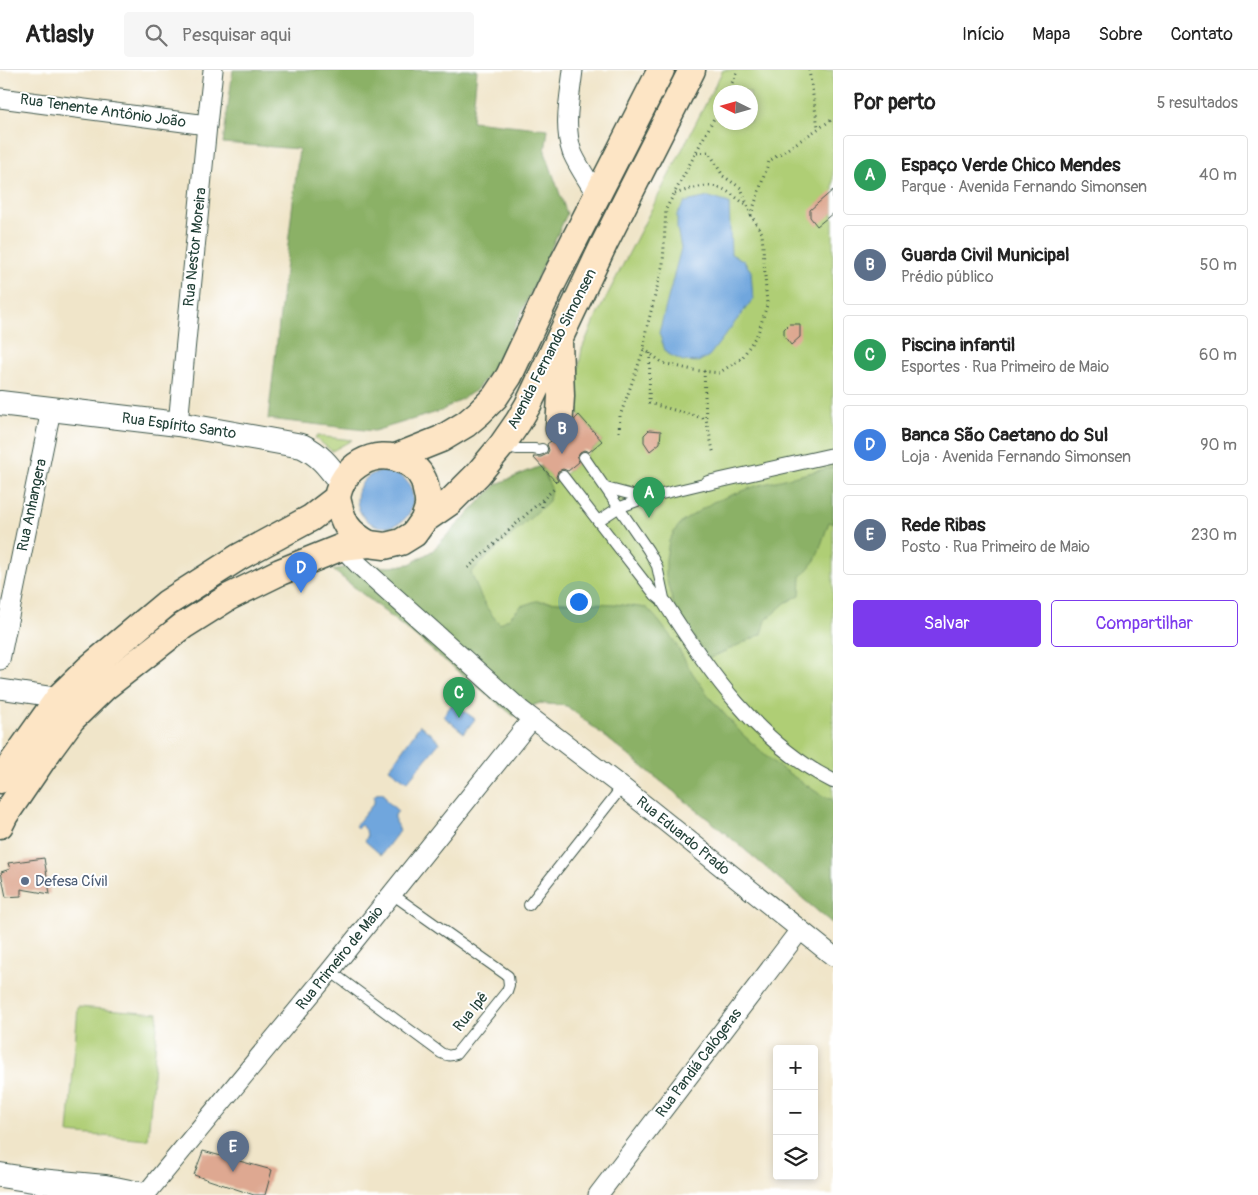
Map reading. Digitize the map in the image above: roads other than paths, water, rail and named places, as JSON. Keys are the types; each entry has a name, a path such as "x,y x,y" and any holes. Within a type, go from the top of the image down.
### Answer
{"main road":[{"name":"Avenida Fernando Simonsen","path":"0,780 59,698 88,669 168,603 239,557 311,518 339,491 354,467 372,457 396,457 440,439 466,424 495,398 509,376 553,282 661,70"},
{"name":"Avenida Fernando Simonsen","path":"0,825 72,719 105,687 183,626 229,597 280,572 342,547 370,544 385,546 401,542 414,534 424,520 450,502 466,487 502,445 528,405 604,244 692,70"},
{"path":"559,339 560,430"},
{"path":"396,457 410,464 424,480 428,502 424,520"},
{"path":"339,491 341,517 346,526 356,537 370,544"}],"street":[{"name":"Rua Nestor Moreira","path":"178,424 213,70"},
{"path":"573,70 567,124 569,138 572,153 597,196"},
{"name":"Rua Tenente Antônio João","path":"0,98 207,125"},
{"name":"Rua Espírito Santo","path":"0,404 178,424 302,446 312,451 325,462 339,491"},
{"name":"Rua Anhangera","path":"0,660 51,410"},
{"path":"708,484 833,455"},
{"name":"Rua Eduardo Prado","path":"342,547 359,565 532,718 622,787 833,956"},
{"path":"665,603 714,675 753,721 781,746 815,772 833,781"},
{"path":"0,689 89,703"},
{"name":"Rua Primeiro de Maio","path":"145,1195 330,971 532,718"},
{"name":"Rua Pandiá Calógeras","path":"598,1195 800,930"},
{"path":"0,1175 39,1181 105,1187 145,1195"},
{"path":"0,1193 39,1181"}],"lane":[{"path":"502,445 517,449 542,449"},
{"path":"584,457 657,566 665,603"},
{"path":"561,480 598,521 655,595 665,603"},
{"path":"598,521 618,508 645,498 708,484"},
{"path":"606,488 645,498"},
{"path":"529,904 622,787"},
{"name":"Rua Ipê","path":"330,971 446,1056 456,1054 507,991 509,985 508,976 392,894"}],"water":[{"path":"709,197 729,203 731,254 743,260 751,271 753,299 709,356 698,362 683,361 666,353 659,333 681,248 677,228 677,214 685,202"},
{"path":"379,471 391,471 401,475 409,483 413,499 409,515 401,523 391,527 379,527 369,523 361,515 357,505 357,493 361,483 369,475"},
{"path":"453,703 475,719 464,733 443,716"},
{"path":"420,725 440,742 407,782 389,769"},
{"path":"382,793 387,801 398,811 395,815 395,822 400,830 381,855 365,841 367,837 366,830 361,825 357,828 355,826 374,803 374,796"}],"place":[{"name":"Guarda Civil Municipal","path":"562,454"},
{"name":"Espaço Verde Chico Mendes","path":"649,518"},
{"name":"Banca São Caetano do Sul","path":"301,593"},
{"name":"Piscina infantil","path":"459,718"},
{"name":"Defesa Cívil","path":"25,881"},
{"name":"Rede Ribas","path":"233,1172"}]}
